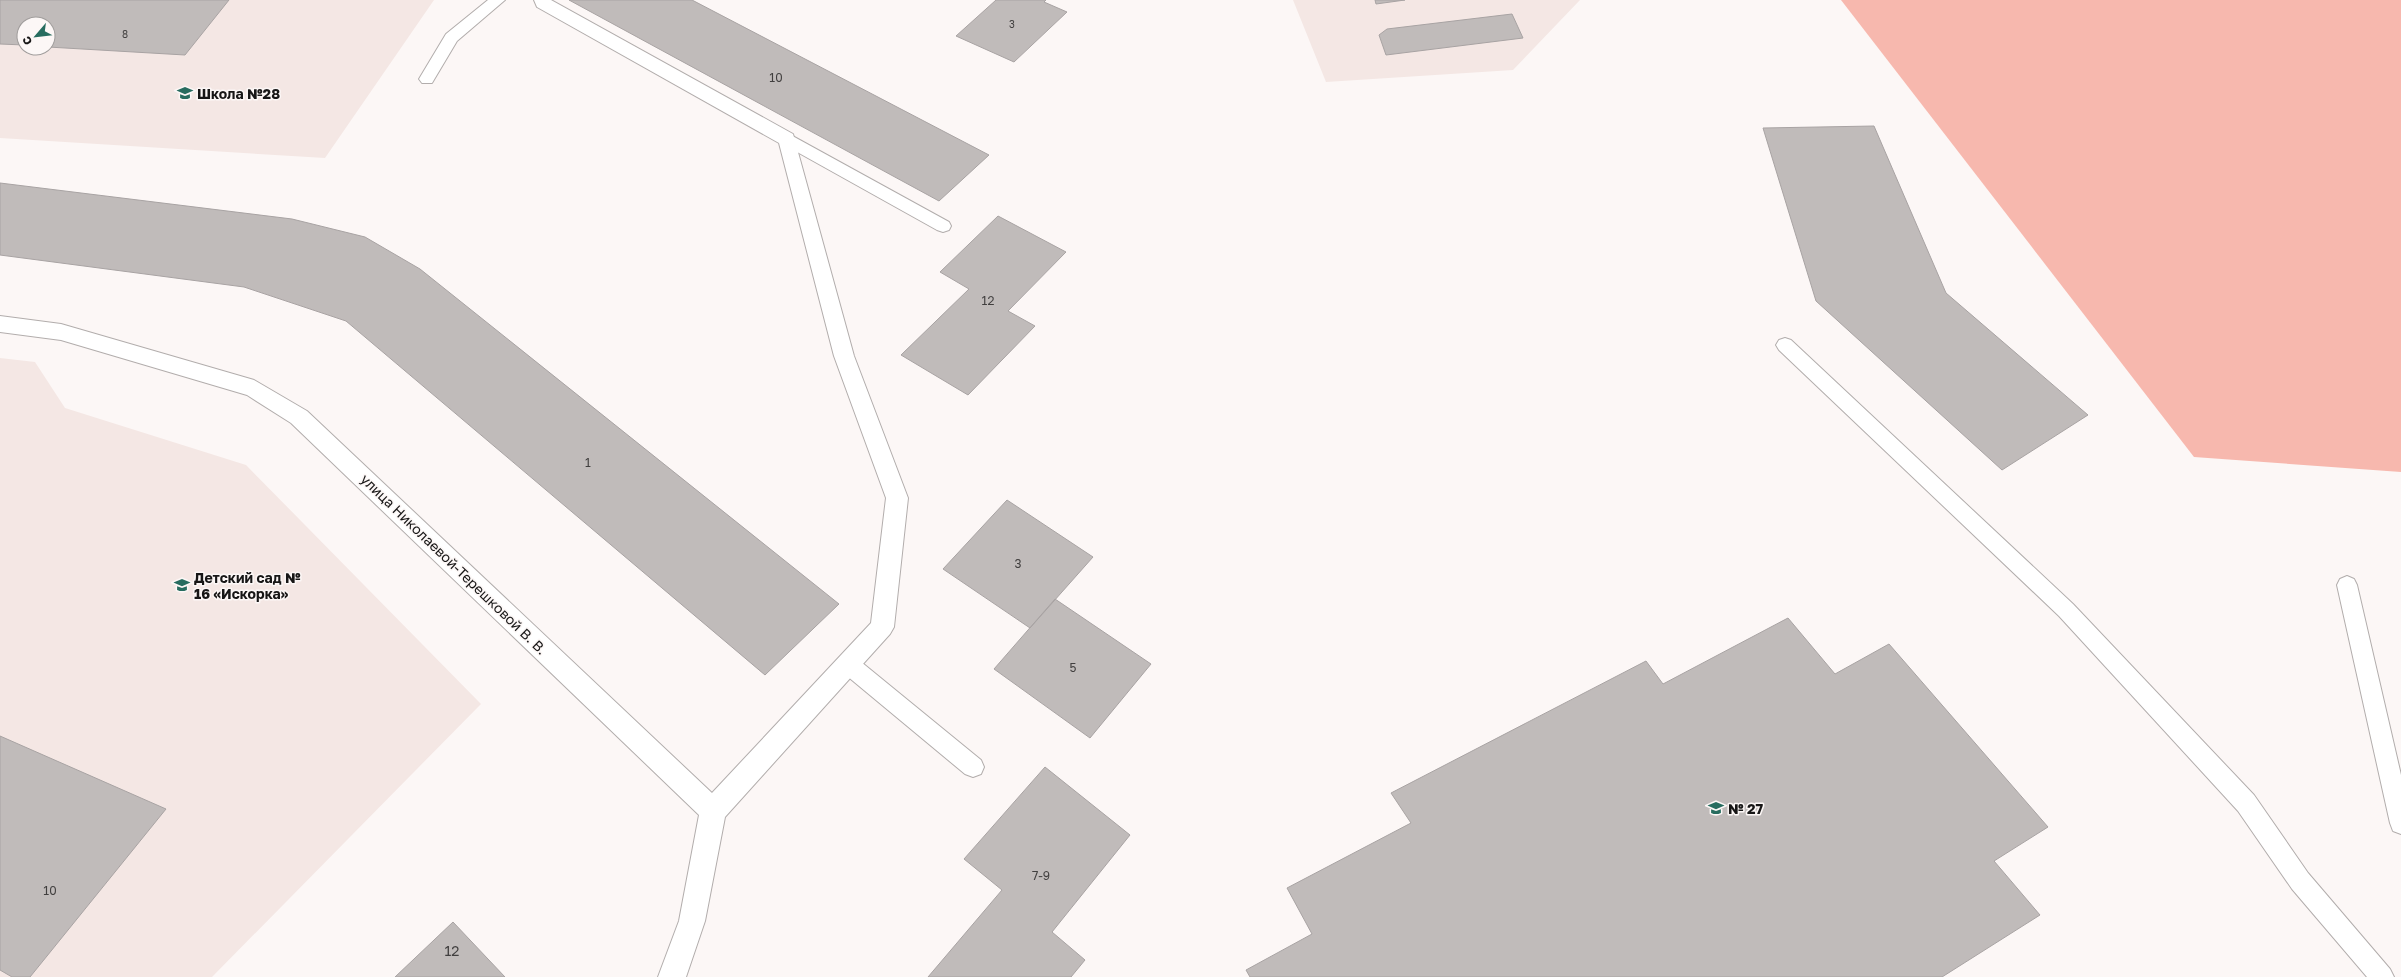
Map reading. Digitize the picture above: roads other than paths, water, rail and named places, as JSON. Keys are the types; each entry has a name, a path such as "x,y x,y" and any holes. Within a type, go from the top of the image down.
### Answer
{"street":[{"path":"542,0 543,3 787,139 844,356 897,498 882,627 713,811 692,921 672,977"},
{"name":"улица Николаевой-Терешковой В. В.","path":"0,324 61,332 254,388 299,417 713,811"}],"lane":[{"path":"427,79 452,38 480,12 498,0"},
{"path":"787,139 943,226"},
{"path":"1785,345 2066,610 2246,803 2300,881 2382,977"},
{"path":"2347,585 2401,823"},
{"path":"848,664 973,767"}],"place":[{"name":"Школа №28","path":"185,93"},
{"name":"Детский сад № 16 «Искорка»","path":"182,585"},
{"name":"№ 27","path":"1716,808"}]}
